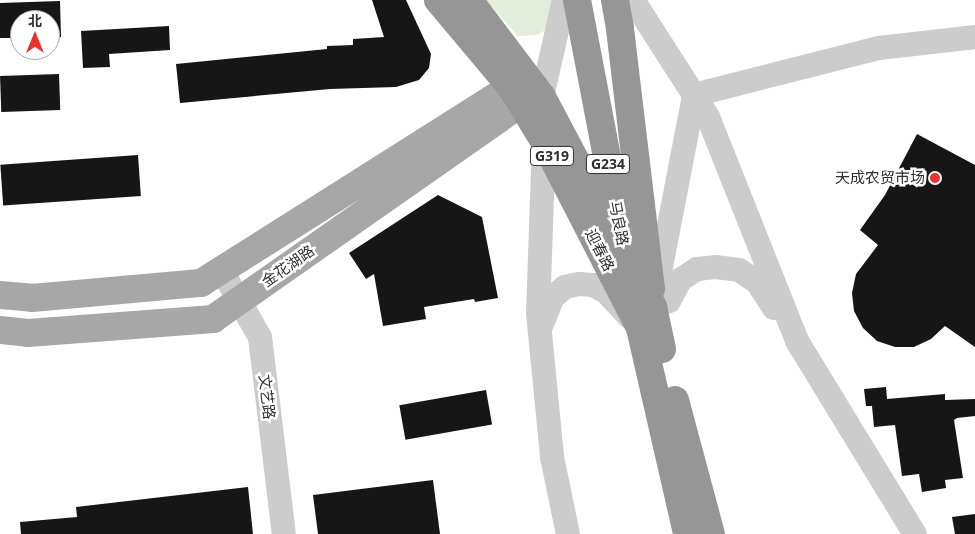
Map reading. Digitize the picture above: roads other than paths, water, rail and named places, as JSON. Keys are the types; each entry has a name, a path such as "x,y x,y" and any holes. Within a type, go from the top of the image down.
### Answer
{"highway":[{"name":"迎春路","path":"438,0 524,96 544,141 647,318 687,534"},
{"name":"迎春路","path":"468,0 524,96 624,250 664,362 711,534"},
{"name":"马良路","path":"577,0 624,250"},
{"name":"马良路","path":"615,0 622,39 647,318"}],"main road":[{"path":"0,295 32,298 201,283 221,269 524,96"},
{"name":"金花湖路","path":"0,330 28,333 213,319 524,96"}],"street":[{"path":"524,96 564,0"},
{"path":"633,0 708,117 797,342"},
{"path":"694,95 880,48 975,37"},
{"path":"647,318 694,95"},
{"path":"544,141 538,313 552,456 568,534"},
{"path":"647,318 669,300 680,280 697,269 714,267 739,270 757,282 797,342 915,534"},
{"name":"文艺路","path":"221,269 260,337 284,534"},
{"path":"540,330 553,297 565,287 579,284 593,285 647,318"}],"place":[{"name":"天成农贸市场","path":"935,178"}]}
